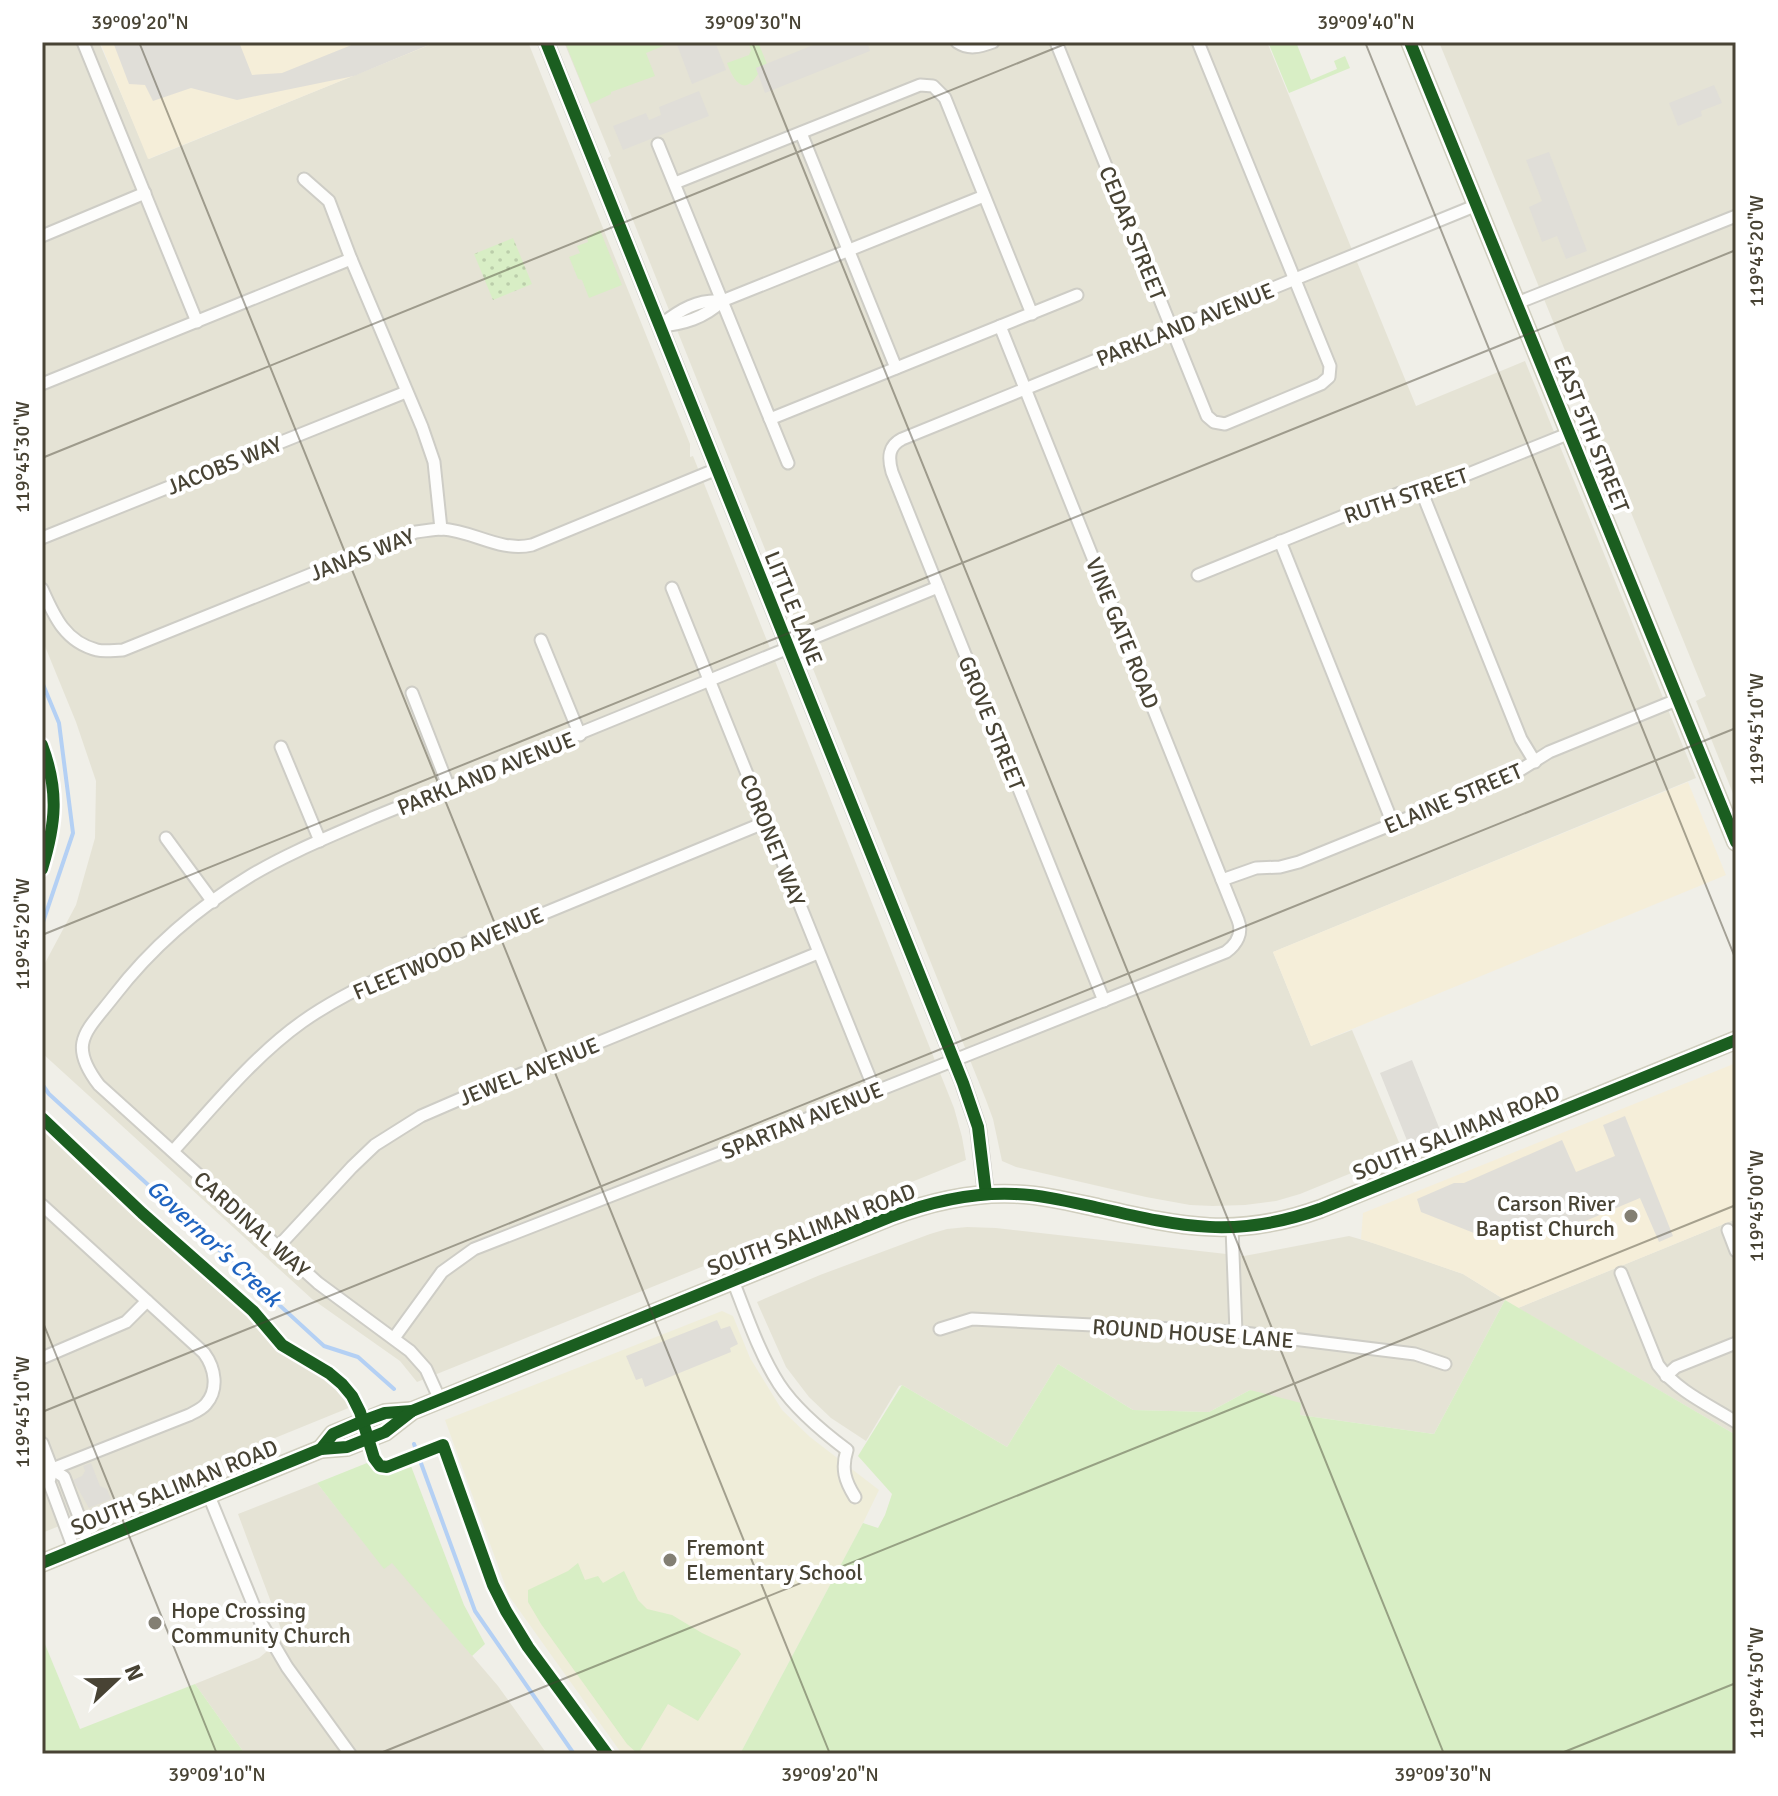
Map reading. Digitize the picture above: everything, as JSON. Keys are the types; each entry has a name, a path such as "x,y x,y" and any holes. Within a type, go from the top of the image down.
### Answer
{"main road":[{"name":"EAST 5TH STREET","path":"1410,42 1736,842"},
{"name":"SOUTH SALIMAN ROAD","path":"42,1563 321,1449 347,1447 385,1432 412,1411 909,1210 951,1199 1014,1194 1043,1197 1180,1226 1232,1228 1274,1223 1320,1209 1736,1040"}],"street":[{"path":"83,42 197,322"},
{"name":"LITTLE LANE","path":"546,42 954,1060 978,1127 986,1194"},
{"path":"957,42 965,47 980,47 993,42"},
{"name":"CEDAR STREET","path":"1056,42 1207,416 1214,422 1225,424 1321,384 1329,377 1330,366 1294,280"},
{"path":"1198,42 1294,280"},
{"path":"675,183 920,85 930,85 947,102 1032,314"},
{"path":"801,133 896,368"},
{"path":"658,144 788,463"},
{"path":"304,179 329,201 422,427 434,462 441,529"},
{"path":"42,236 145,193"},
{"path":"660,326 681,324 710,312 722,301 984,196"},
{"name":"PARKLAND AVENUE","path":"894,445 902,439 1477,205"},
{"path":"1517,303 1736,216"},
{"path":"42,384 351,259"},
{"path":"770,419 1077,295"},
{"name":"VINE GATE ROAD","path":"1000,326 1240,924 1237,939"},
{"name":"JACOBS WAY","path":"42,538 406,392"},
{"name":"RUTH STREET","path":"1198,575 1400,493 1441,485 1570,433"},
{"name":"GROVE STREET","path":"894,445 889,459 892,472 1104,1001"},
{"name":"JANAS WAY","path":"42,589 55,618 75,640 98,650 123,650 416,532 441,529 520,548 717,469"},
{"path":"1421,490 1521,739 1535,762"},
{"path":"1280,541 1393,824"},
{"name":"PARKLAND AVENUE","path":"84,1035 127,979 174,930 250,876 320,841 938,587"},
{"name":"CORONET WAY","path":"672,588 875,1091"},
{"path":"541,640 580,735"},
{"path":"412,693 449,788"},
{"name":"ELAINE STREET","path":"1222,880 1256,868 1291,865 1509,777 1549,752 1679,699"},
{"path":"281,747 320,841"},
{"name":"FLEETWOOD AVENUE","path":"173,1151 264,1054 301,1023 338,1000 462,945 766,822"},
{"path":"166,838 213,902"},
{"name":"SPARTAN AVENUE","path":"394,1338 442,1272 474,1249 1226,952 1237,939"},
{"name":"JEWEL AVENUE","path":"277,1248 365,1154 421,1116 818,953"},
{"name":"CARDINAL WAY","path":"84,1035 83,1060 99,1085 277,1248 334,1296 415,1355 424,1365 440,1400"},
{"path":"42,1205 204,1353 213,1369 214,1388 208,1403 189,1415 47,1471"},
{"path":"1232,1228 1236,1332"},
{"path":"1728,1230 1736,1251"},
{"path":"1621,1273 1658,1365 1666,1376 1678,1387 1736,1422"},
{"path":"733,1281 760,1350 781,1387 825,1434 847,1450 844,1478 855,1497"},
{"path":"42,1358 126,1322 147,1301"},
{"name":"ROUND HOUSE LANE","path":"940,1329 972,1319 1236,1332 1415,1354 1445,1364"},
{"path":"1666,1376 1676,1367 1736,1343"},
{"path":"42,1443 49,1482 58,1507 82,1546"},
{"path":"47,1471 64,1477 73,1500 82,1546"},
{"path":"209,1496 260,1621 287,1667 350,1754"},
{"path":"58,1507 73,1500"}],"shaded area":[{"path":"42,42 99,42 149,159 436,42 528,42 690,444 690,457 693,456 954,1108 966,1160 417,1382 400,1361 312,1299 42,1053 42,976 45,963 76,905 95,838 96,781 42,639"},
{"path":"100,42 437,42 148,159"},
{"path":"113,42 239,42 252,75 282,73 359,42 436,42 354,76 237,100 191,88 153,101 145,85 129,84"},
{"path":"564,42 1267,42 1416,406 1525,361 1696,778 1273,952 1311,1046 1352,1030 1403,1152 1276,1201 1213,1206 1146,1197 1016,1167 1002,1161 986,1100"},
{"path":"676,42 715,42 726,70 692,84"},
{"path":"821,42 867,42 870,51 765,93 756,68"},
{"path":"1439,42 1736,42 1736,801 1696,701 1706,696"},
{"path":"1714,85 1722,103 1701,111 1702,116 1678,126 1669,103"},
{"path":"699,91 709,116 623,150 613,126 646,113 649,120 661,115 659,107"},
{"path":"1549,152 1587,251 1566,259 1557,236 1542,242 1529,207 1542,201 1526,160"},
{"path":"1688,782 1726,875 1311,1046 1273,952"},
{"path":"1412,1060 1442,1135 1410,1148 1380,1073"},
{"path":"1736,1063 1736,1219 1518,1308 1463,1274 1361,1239 1363,1213"},
{"path":"1625,1116 1673,1236 1659,1242 1640,1198 1564,1230 1559,1219 1513,1237 1482,1229 1479,1235 1421,1212 1417,1199 1454,1183 1464,1183 1562,1140 1576,1172 1615,1156 1603,1125"},
{"path":"42,1127 333,1387 351,1407 42,1533"},
{"path":"1736,1219 1736,1435 1518,1308"},
{"path":"967,1227 1244,1256 1349,1236 1463,1274 1505,1300 1434,1434 1300,1415 1250,1390 1209,1412 1133,1410 1058,1364 1007,1447 902,1385 866,1441 831,1418 809,1397 786,1367 757,1302 930,1234"},
{"name":"Fremont Elementary School","path":"722,1311 733,1316 750,1358 782,1410 810,1437 879,1490 740,1754 622,1754 509,1596 445,1420"},
{"path":"717,1320 721,1329 730,1326 738,1344 730,1348 731,1352 645,1387 642,1378 636,1380 626,1356"},
{"path":"91,1463 100,1486 107,1489 111,1499 89,1508 73,1480 82,1476 85,1471 83,1466"},
{"path":"317,1483 384,1568 392,1562 498,1686 547,1754 245,1754 195,1684 259,1658 284,1637 238,1514"}],"green space":[{"path":"565,42 641,42 642,45 673,42 646,53 655,76 611,92 590,104"},
{"path":"748,42 758,42 767,64 756,68 758,74 753,81 743,85 735,80 727,63 749,55"},
{"path":"1268,42 1296,42 1311,80 1337,69 1334,61 1345,56 1350,68 1289,93"},
{"path":"600,230 622,285 589,298 569,257 580,253 577,246 588,242 587,238"},
{"path":"513,238 532,284 493,300 474,254"},
{"path":"1505,1300 1736,1435 1736,1754 740,1754 863,1523 878,1528 885,1515 892,1494 858,1456 902,1385 1007,1447 1058,1364 1133,1410 1209,1412 1250,1390 1301,1403 1300,1415 1434,1434"},
{"path":"367,1463 383,1473 411,1466 464,1605 485,1644 472,1656 392,1563 384,1569 317,1483"},
{"path":"578,1563 585,1580 598,1576 603,1583 624,1571 638,1600 647,1609 672,1615 741,1654 698,1721 668,1704 638,1754 627,1744 528,1602 528,1590"},
{"path":"42,1637 80,1729 195,1684 245,1754 42,1754"}],"waterway":[{"name":"Governor's Creek","path":"42,682 59,723 73,833 42,925"},
{"name":"Governor's Creek","path":"42,1084 49,1094 324,1346 358,1357 394,1389"},
{"name":"Governor's Creek","path":"414,1444 475,1611 574,1754"}],"cycle path":[{"path":"546,42 963,1083 978,1127 986,1194"},
{"path":"1410,42 1736,842"},
{"path":"42,745 51,777 54,807 42,869"},
{"path":"42,1563 321,1449 347,1447 385,1432 412,1411 920,1207 967,1196 1015,1194 1057,1199 1184,1225 1235,1227 1262,1224 1320,1209 1736,1040"},
{"path":"42,1118 142,1213 253,1311 282,1345 342,1384 360,1412 374,1458 380,1466 387,1467 443,1445 493,1585 506,1611 528,1647 607,1754"},
{"path":"321,1449 333,1434 363,1421 385,1413 412,1411"}],"place":[{"name":"Carson River Baptist Church","path":"1631,1216"},
{"name":"Fremont Elementary School","path":"670,1560"},
{"name":"Hope Crossing Community Church","path":"155,1623"}]}
